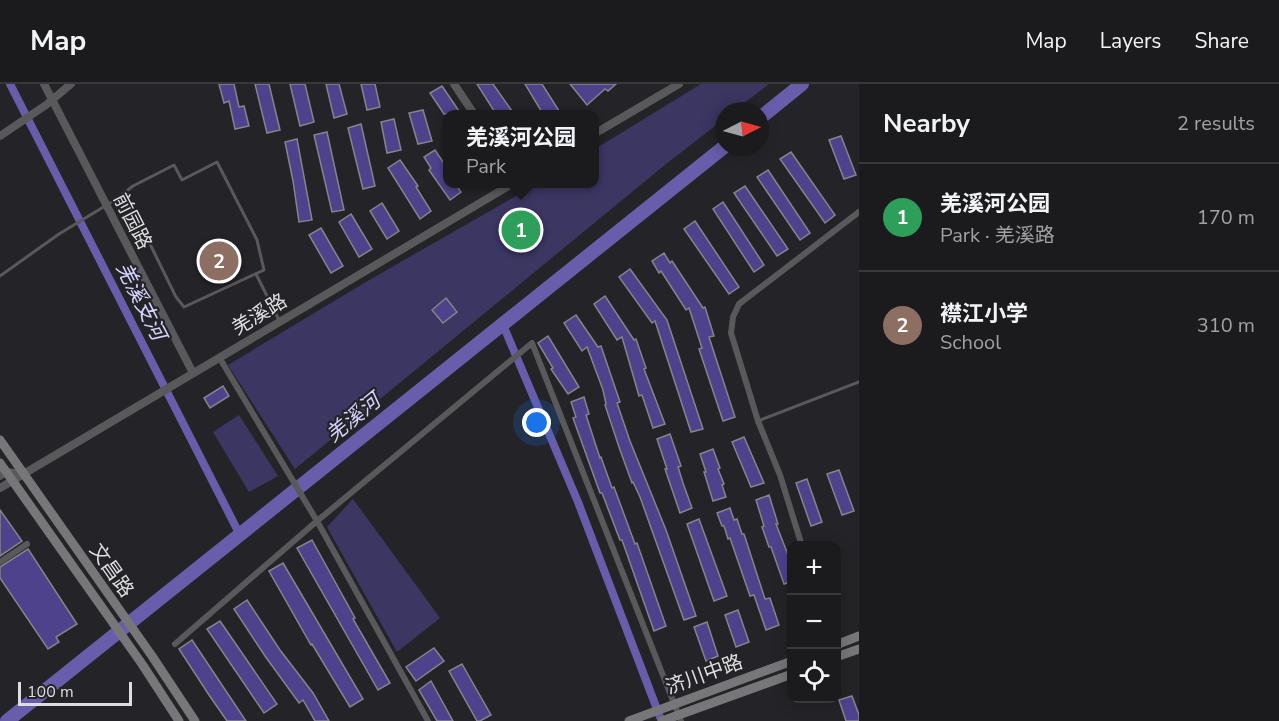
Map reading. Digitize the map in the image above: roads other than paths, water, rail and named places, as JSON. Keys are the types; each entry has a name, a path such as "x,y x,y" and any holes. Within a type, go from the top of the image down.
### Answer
{"main road":[{"name":"文昌路","path":"0,440 195,721"},
{"name":"文昌路","path":"0,463 3,474 12,481 142,664 179,721"},
{"path":"841,643 859,636"},
{"path":"841,656 859,649"},
{"name":"济川中路","path":"634,719 787,663"},
{"name":"济川中路","path":"662,721 787,676"}],"street":[{"name":"前园路","path":"44,84 49,102 190,375"},
{"path":"0,136 49,102 70,84"},
{"path":"454,84 471,110"},
{"path":"599,131 679,84"},
{"name":"羌溪路","path":"0,488 504,188"},
{"path":"800,541 780,475 758,421 730,333 733,317 739,304 859,212"},
{"path":"175,644 317,521 532,343 678,717"},
{"path":"219,357 317,521 428,721"},
{"path":"3,474 24,474"},
{"path":"0,562 27,544"}],"lane":[{"path":"0,276 133,186 174,165 182,180 217,162 257,240 264,270 184,307 176,297 125,193"},
{"path":"256,274 280,321"},
{"path":"758,421 859,382"}],"waterway":[{"name":"羌溪支河","path":"10,84 240,535"},
{"name":"羌溪河","path":"769,111 802,84"},
{"name":"羌溪河","path":"7,721 715,154"},
{"path":"503,325 578,502 660,717"}],"place":[{"name":"羌溪河公园","path":"521,230"},
{"name":"襟江小学","path":"219,261"}]}
